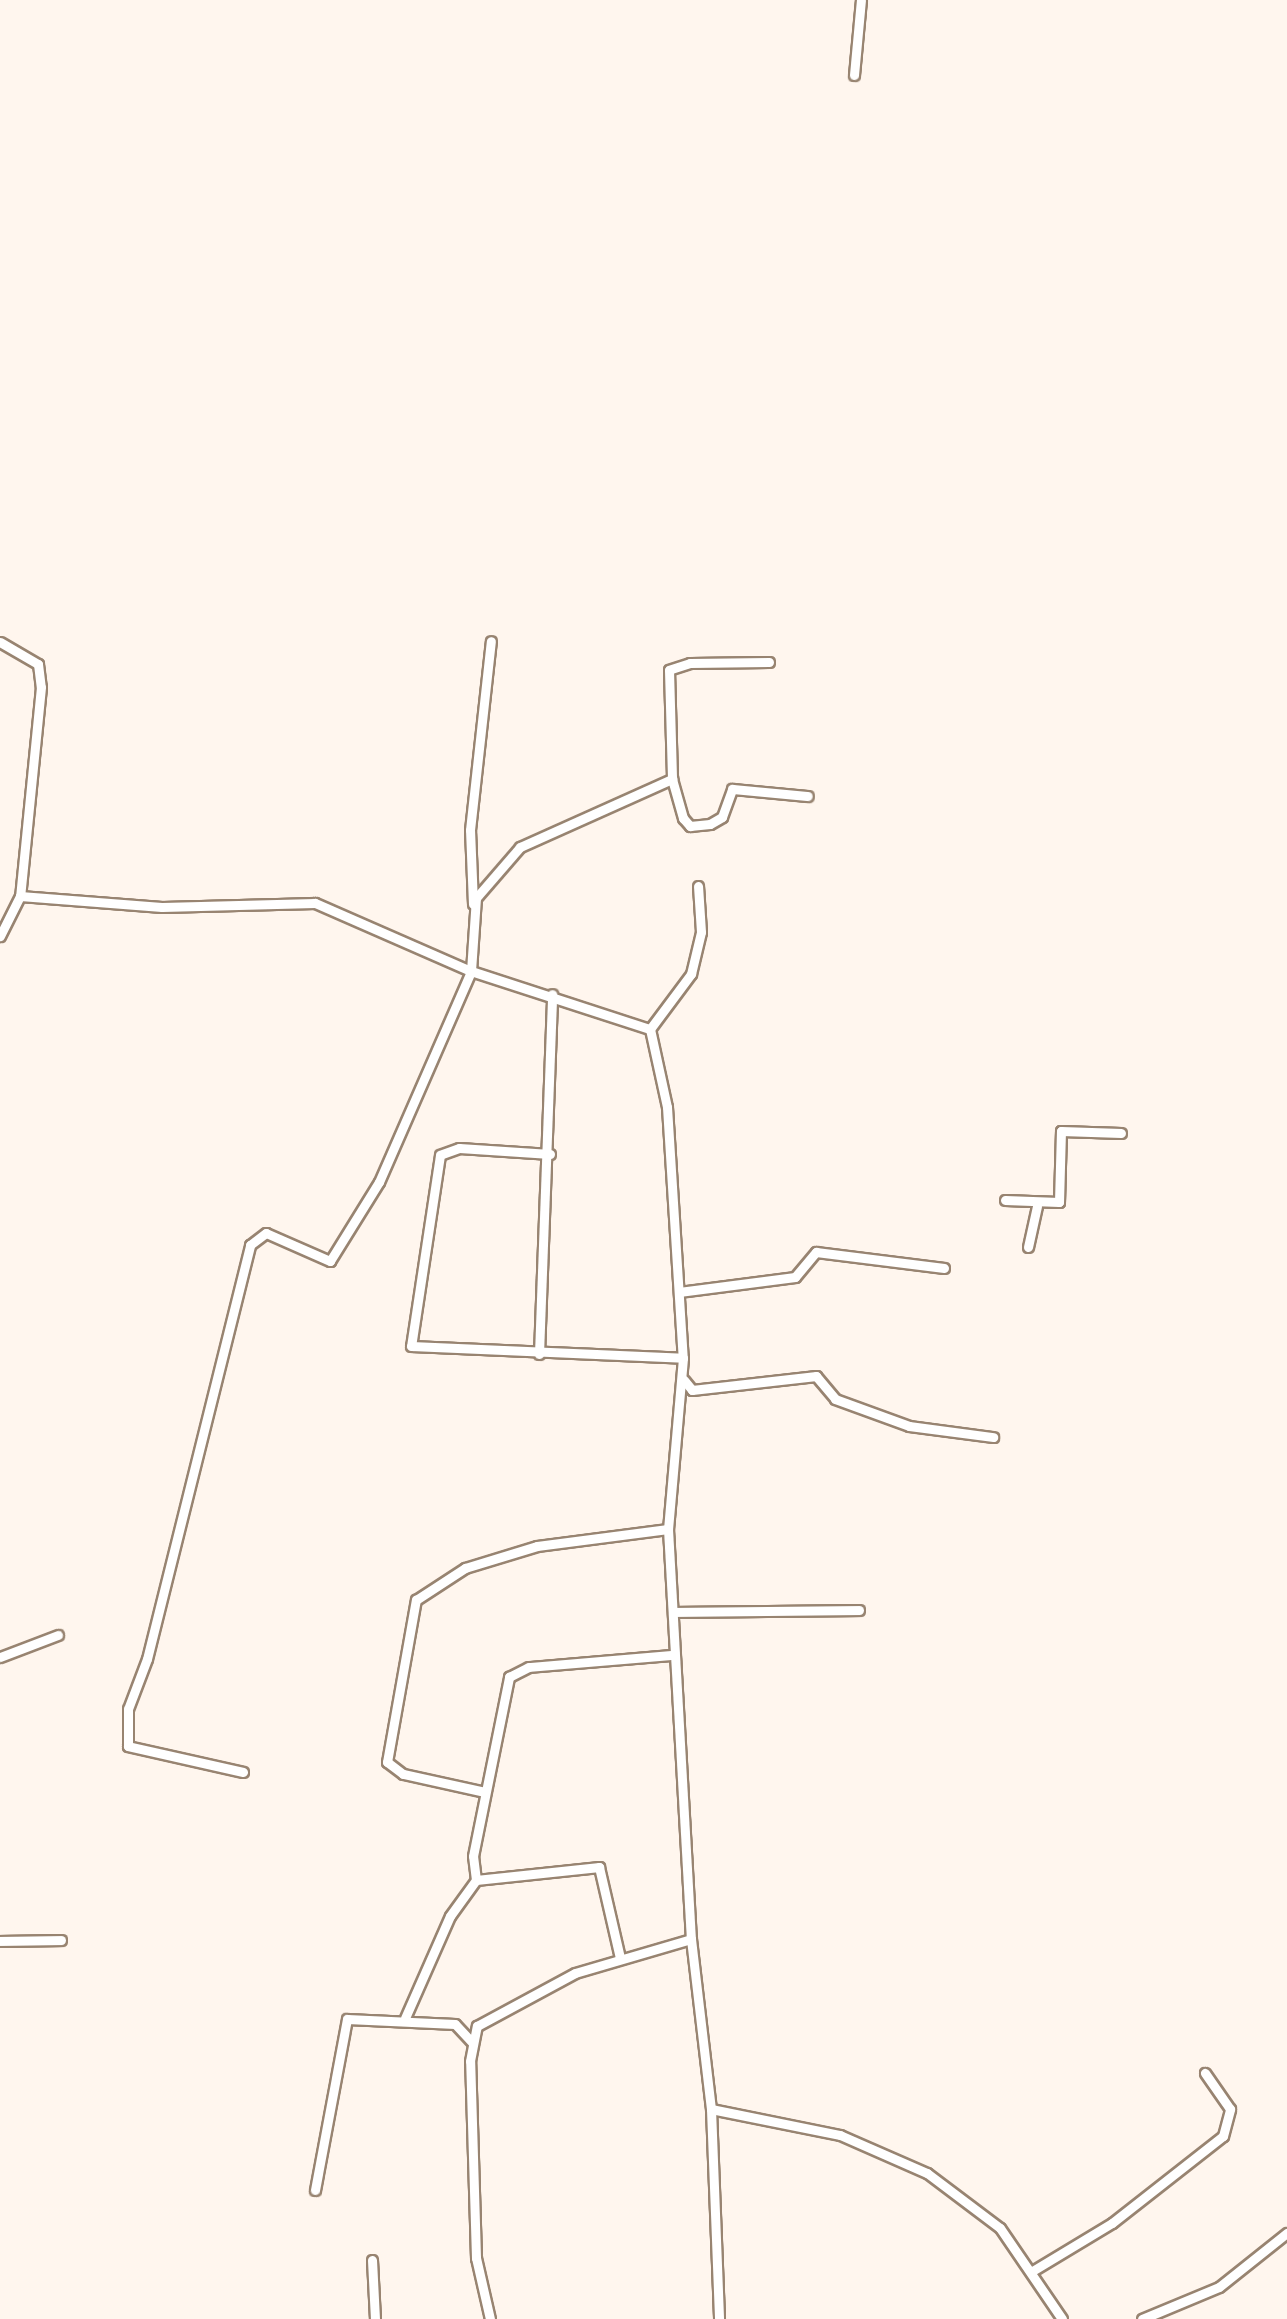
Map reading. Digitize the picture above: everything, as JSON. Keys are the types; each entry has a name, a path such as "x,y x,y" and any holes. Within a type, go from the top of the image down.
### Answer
{"street":[{"path":"854,75 861,0"},
{"path":"243,1772 128,1746 128,1709 147,1659 250,1245 266,1233 330,1261 379,1182 471,971 473,904 470,830 491,641"},
{"path":"0,642 38,664 41,675 20,896 0,936"},
{"path":"769,662 673,666 667,680 672,779 690,826 722,817 732,789 808,796"},
{"path":"473,904 520,847 672,779"},
{"path":"698,886 701,932 691,974 650,1029 667,1107 683,1358 684,1380 668,1529 691,1939 711,2109 719,2319"},
{"path":"20,896 162,907 315,903 471,971 552,994 650,1029"},
{"path":"539,1354 550,1154 552,994"},
{"path":"1005,1200 1037,1206 1059,1202 1061,1131 1121,1133"},
{"path":"550,1154 459,1148 440,1155 410,1339 419,1350 683,1358"},
{"path":"1028,1247 1037,1206"},
{"path":"679,1292 795,1277 816,1252 944,1268"},
{"path":"684,1380 692,1390 816,1376 835,1399 909,1426 993,1437"},
{"path":"485,1792 403,1774 387,1762 416,1600 465,1568 537,1546 668,1529"},
{"path":"675,1612 859,1610"},
{"path":"0,1657 58,1635"},
{"path":"405,2018 450,1916 476,1880 485,1792 502,1699 518,1670 673,1655"},
{"path":"476,1880 599,1867 620,1958"},
{"path":"489,2319 476,2258 472,2042 485,2017 620,1958 691,1939"},
{"path":"0,1941 61,1940"},
{"path":"315,2190 341,2026 355,2015 455,2024 472,2042"},
{"path":"1034,2270 1112,2223 1223,2136 1230,2109 1205,2073"},
{"path":"711,2109 840,2135 927,2173 971,2201 1034,2270 1062,2319"},
{"path":"1142,2319 1219,2287 1287,2233"},
{"path":"372,2260 375,2319"}]}
